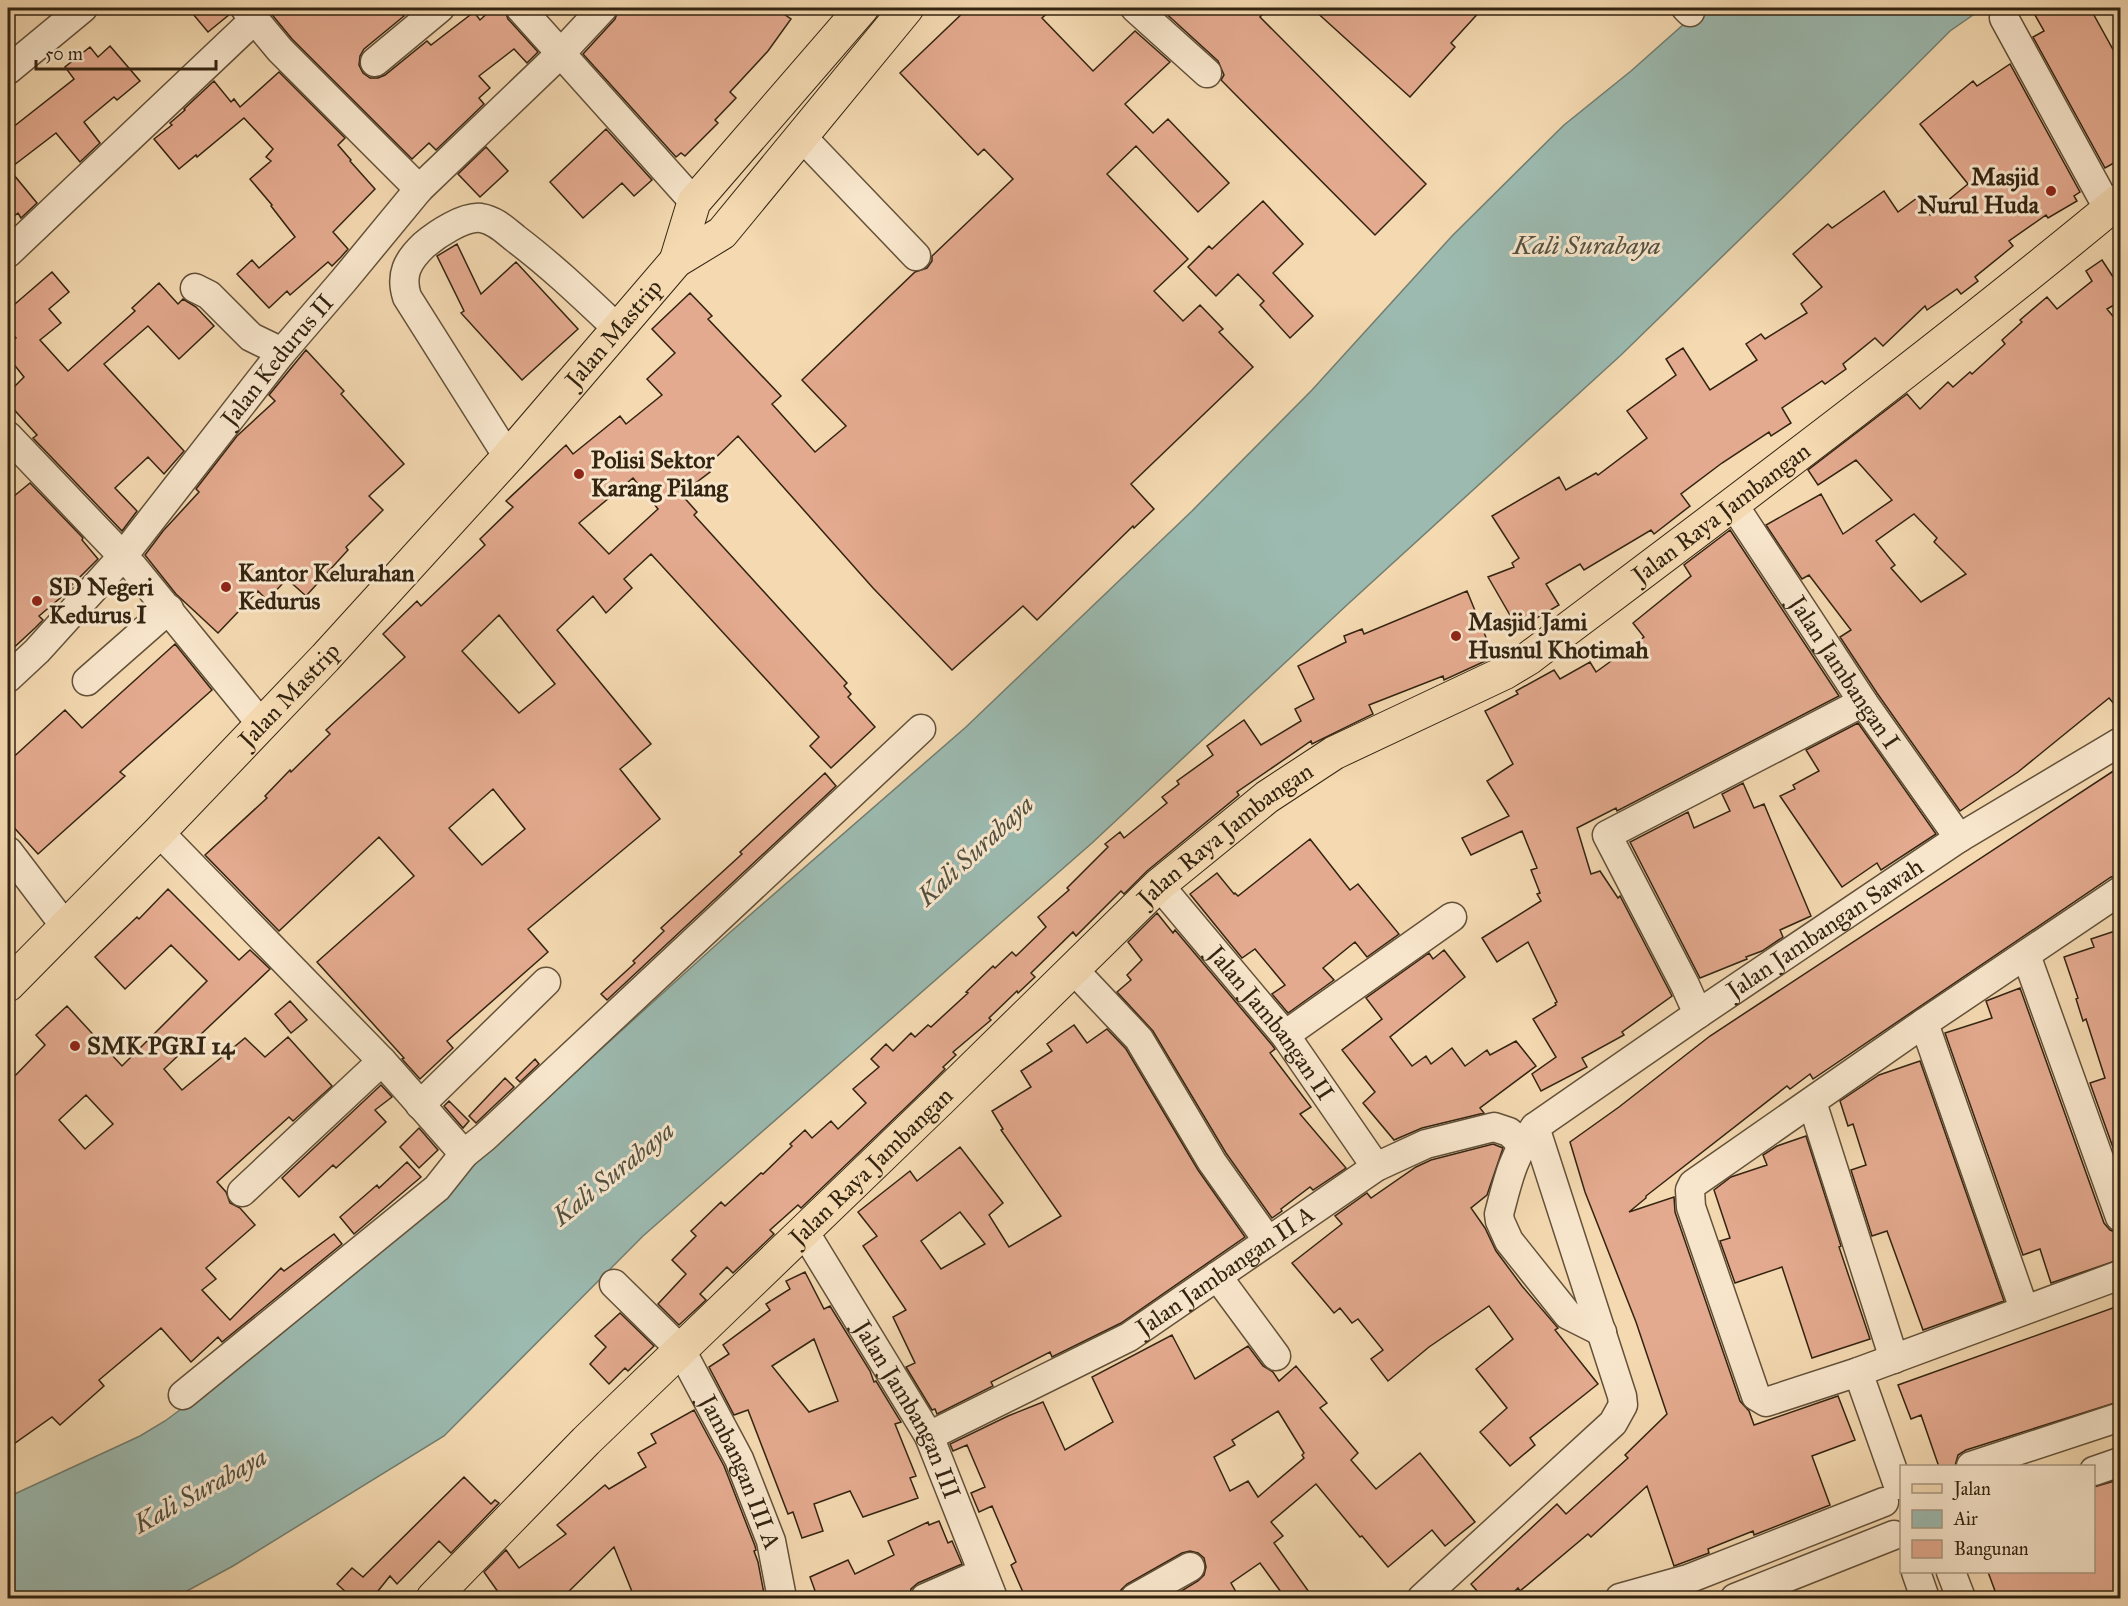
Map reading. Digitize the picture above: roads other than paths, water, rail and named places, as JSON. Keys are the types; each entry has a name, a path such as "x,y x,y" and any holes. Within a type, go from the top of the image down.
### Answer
{"main road":[{"name":"Jalan Mastrip","path":"676,261 694,202 862,8"},
{"name":"Jalan Mastrip","path":"8,985 262,725 508,458 676,261 722,233 907,8"},
{"name":"Jalan Raya Jambangan","path":"433,1599 586,1442 1159,885 1267,796 1334,753 1504,674 1529,658 1733,504 2051,258 2115,205"}],"street":[{"path":"8,70 83,8"},
{"path":"375,62 440,8"},
{"path":"520,8 694,202"},
{"name":"Jalan Kedurus II","path":"8,678 37,651 123,556 282,352 419,189 560,54 603,8"},
{"path":"1135,8 1207,73"},
{"path":"8,253 250,13 280,50 419,189"},
{"path":"2004,18 2115,205"},
{"path":"801,136 916,256"},
{"path":"508,458 407,297 404,288 404,271 424,245 463,220 481,218 496,224 551,266 619,330"},
{"path":"195,288 209,295 251,337 282,352"},
{"path":"8,436 123,556 169,609 262,725"},
{"name":"Jalan Jambangan I","path":"1733,504 1863,702 1959,838"},
{"path":"87,681 169,609"},
{"path":"1698,1014 1607,835 1863,702"},
{"path":"183,1395 437,1188 464,1154 485,1137 921,729"},
{"name":"Jalan Jambangan Sawah","path":"1529,1136 1698,1014 1959,838 2121,742"},
{"path":"159,832 382,1062 464,1154"},
{"path":"8,851 65,926"},
{"name":"Jalan Jambangan II","path":"1159,885 1285,1035 1376,1167"},
{"path":"2121,891 1924,1023 1693,1184 1690,1190 1691,1207 1758,1398 1770,1402 2121,1275"},
{"path":"1285,1035 1452,917"},
{"path":"2026,955 2121,1217"},
{"path":"1073,969 1139,1039 1217,1170 1268,1241"},
{"path":"420,1105 546,982"},
{"path":"1924,1023 2024,1309"},
{"path":"242,1191 382,1062"},
{"path":"1812,1102 1894,1359"},
{"name":"Jalan Jambangan II A","path":"928,1436 1130,1337 1376,1167 1426,1144 1494,1127 1529,1136"},
{"path":"1529,1136 1510,1173 1499,1214 1500,1221 1509,1240 1568,1315 1602,1332"},
{"path":"1422,1599 1613,1423 1623,1405 1602,1332 1529,1136"},
{"name":"Jalan Jambangan III","path":"804,1231 928,1436 987,1586"},
{"path":"1217,1276 1276,1356"},
{"name":"Jambangan III A","path":"614,1284 681,1350 739,1460 771,1541 782,1599"},
{"path":"1735,1599 1898,1536 1886,1525 1882,1514 1895,1490 1858,1372"},
{"path":"1977,1465 2121,1417"},
{"path":"2095,1471 2121,1462"},
{"path":"1620,1599 1688,1579 1895,1490"},
{"path":"1135,1599 1190,1567"},
{"path":"1916,1573 1925,1599"},
{"path":"1951,1573 1961,1599"},
{"path":"925,1599 987,1586"}],"water":[{"name":"Kali Surabaya","path":"1702,8 1983,8 1950,31 1621,355 1348,604 1092,843 643,1236 444,1436 233,1566 174,1598 8,1598 8,1497 140,1436 165,1421 207,1390 432,1202 727,935 966,727 1192,511 1312,390 1452,236 1564,125 1631,71"}],"place":[{"name":"Masjid Nurul Huda","path":"2051,191"},
{"name":"Polisi Sektor Karang Pilang","path":"579,474"},
{"name":"Kantor Kelurahan Kedurus","path":"226,587"},
{"name":"SD Negeri Kedurus I","path":"37,601"},
{"name":"Masjid Jami Husnul Khotimah","path":"1456,636"},
{"name":"SMK PGRI 14","path":"75,1046"}]}
